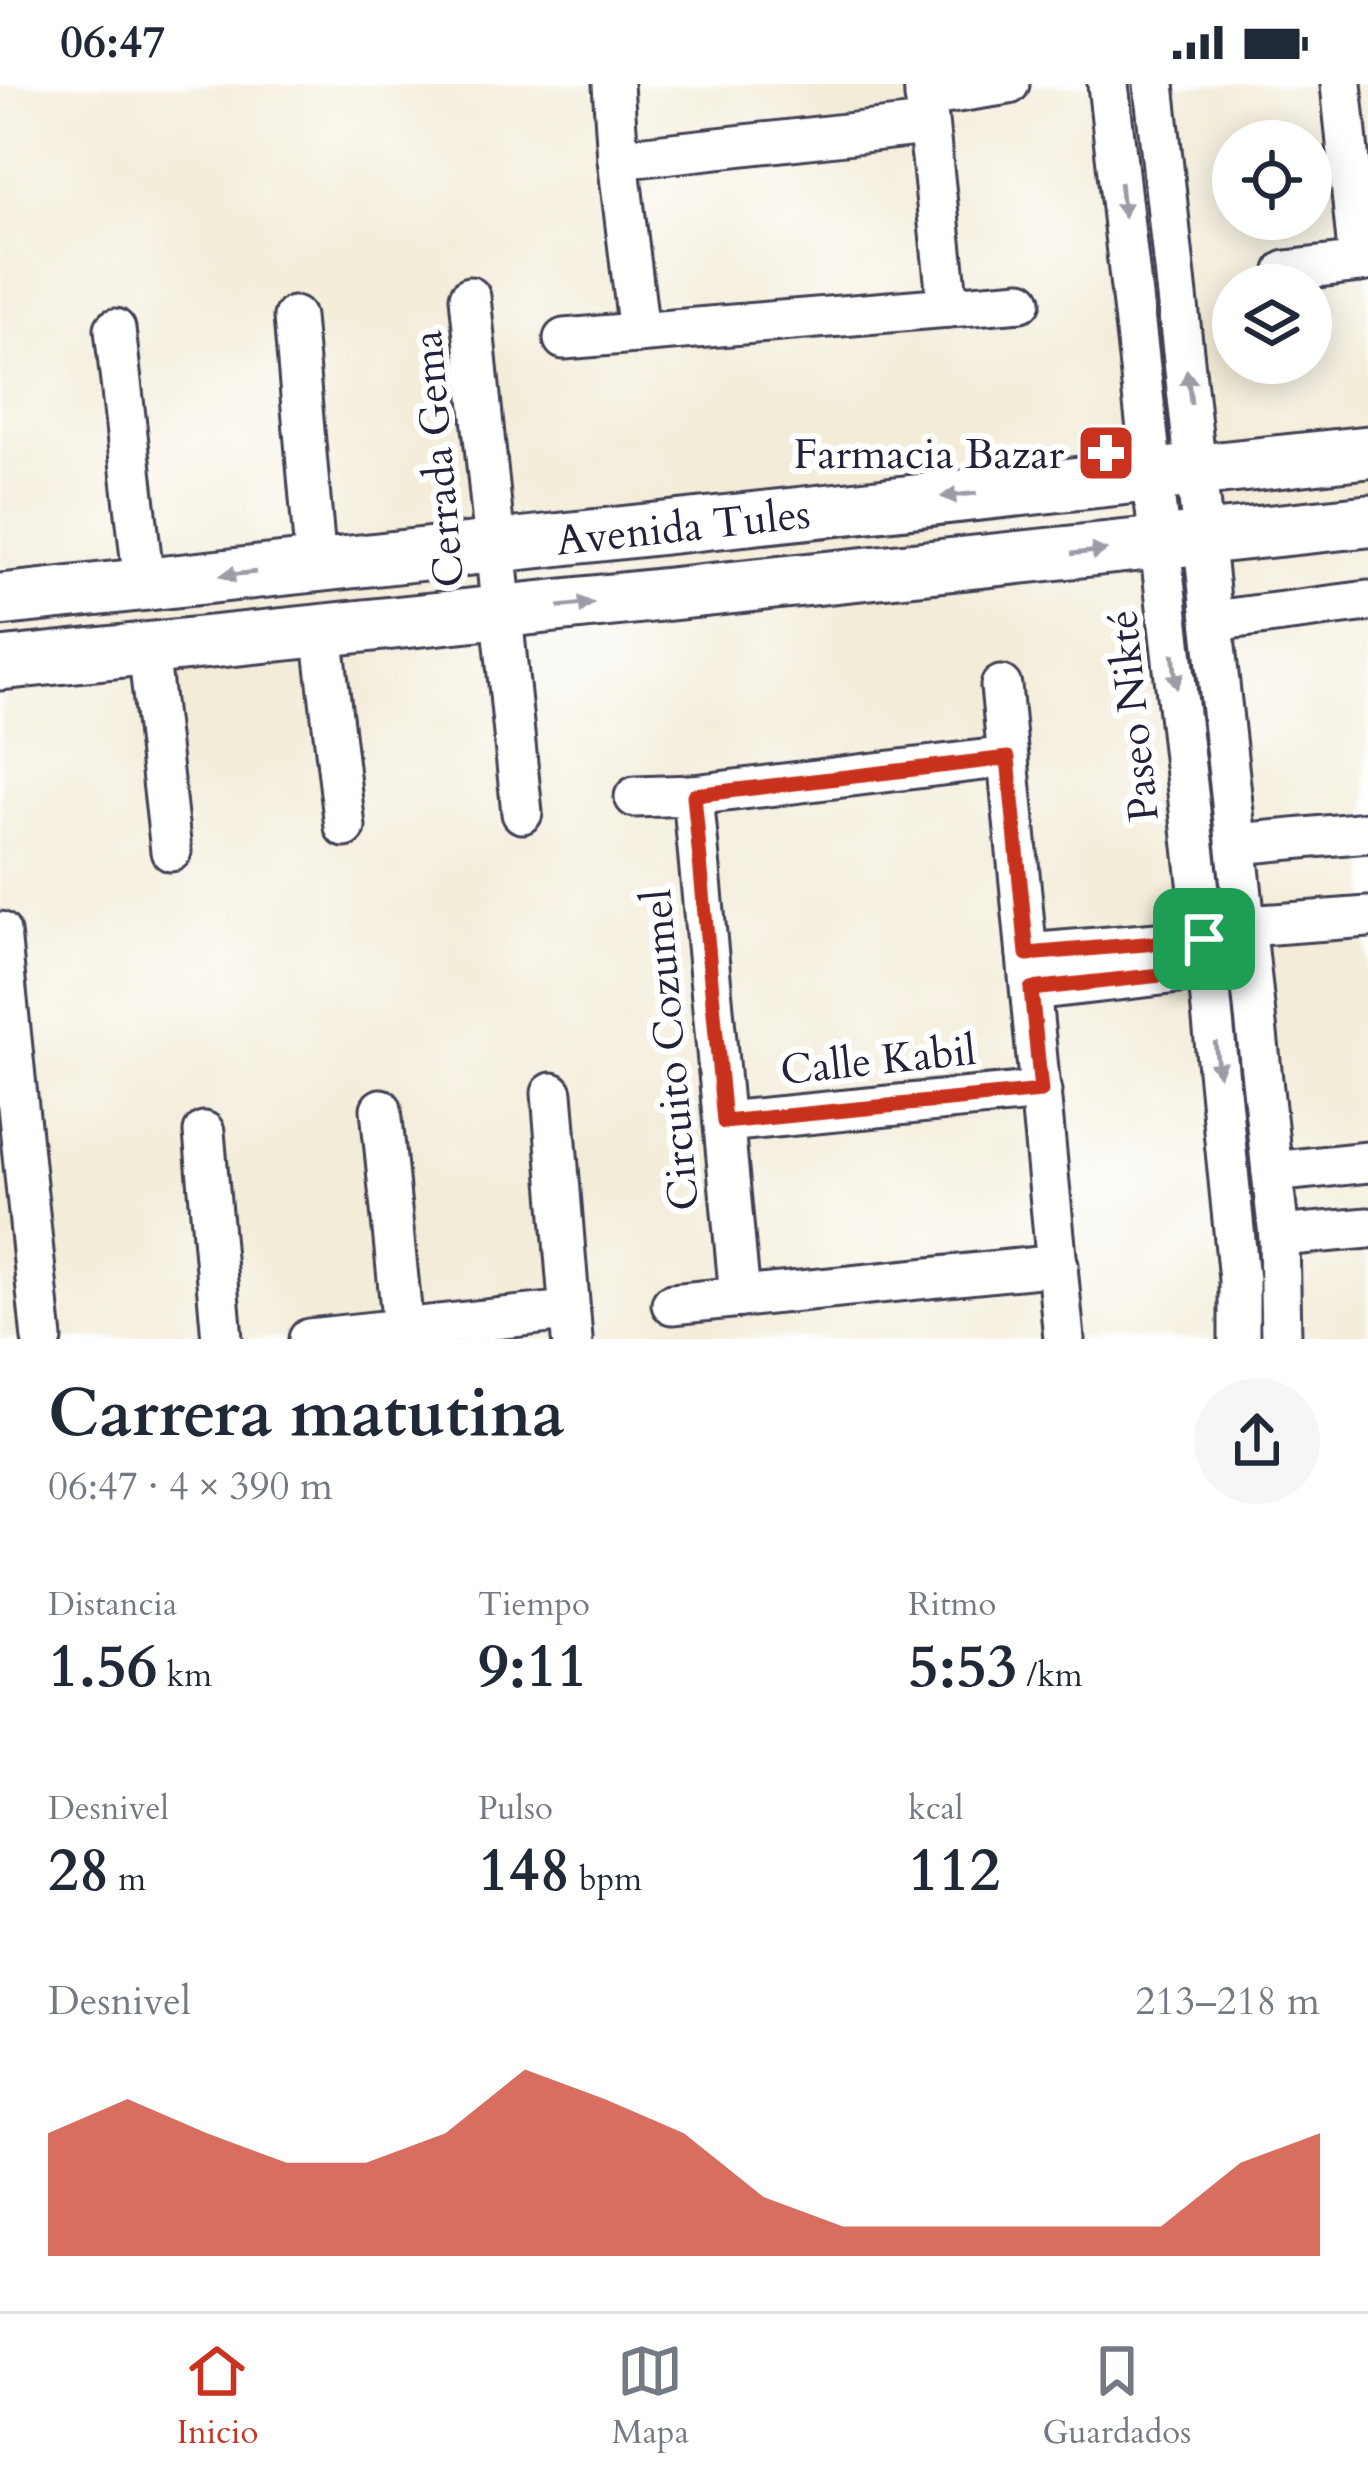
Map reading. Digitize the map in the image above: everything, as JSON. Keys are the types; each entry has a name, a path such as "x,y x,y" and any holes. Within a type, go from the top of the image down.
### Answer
{"main road":[{"name":"Avenida Tules","path":"0,600 1368,452"},
{"name":"Avenida Tules","path":"0,664 1368,521"}],"street":[{"path":"613,84 639,334"},
{"path":"618,159 1009,84"},
{"name":"Paseo Nikté","path":"1108,84 1176,471"},
{"name":"Paseo Nikté","path":"1154,84 1206,954 1239,1280 1239,1339"},
{"path":"1332,266 1363,262 1350,89"},
{"path":"925,102 948,308"},
{"name":"Cerrada Gema","path":"470,297 522,813"},
{"path":"565,340 1022,301"},
{"path":"294,317 316,566"},
{"path":"115,329 144,584"},
{"name":"Paseo Nikté","path":"1184,543 1213,621 1279,1236 1281,1339"},
{"path":"1213,621 1368,601"},
{"path":"322,631 345,826"},
{"path":"148,649 171,851"},
{"path":"1001,686 1064,1339"},
{"path":"635,797 694,795 1008,758"},
{"name":"Circuito Cozumel","path":"694,795 740,1297"},
{"path":"1238,844 1368,832"},
{"path":"1029,972 1206,954 1248,945 1287,926 1368,917"},
{"path":"0,932 43,1339"},
{"name":"Calle Kabil","path":"724,1122 1041,1091"},
{"path":"309,1339 403,1329 570,1325 552,1093"},
{"path":"381,1108 403,1329"},
{"path":"204,1132 222,1339"},
{"path":"1272,1172 1368,1162"},
{"path":"1279,1236 1368,1228"},
{"path":"672,1304 1058,1264"}],"building":[{"name":"Farmacia Bazar","path":"1129,440 1133,463 1084,467 1080,443"}],"place":[{"name":"Farmacia Bazar","path":"1106,453"}],"route":[{"path":"1008,758 1027,954 1204,939 1208,970 1031,989 1041,1091 724,1122 694,795 1008,758"}]}
